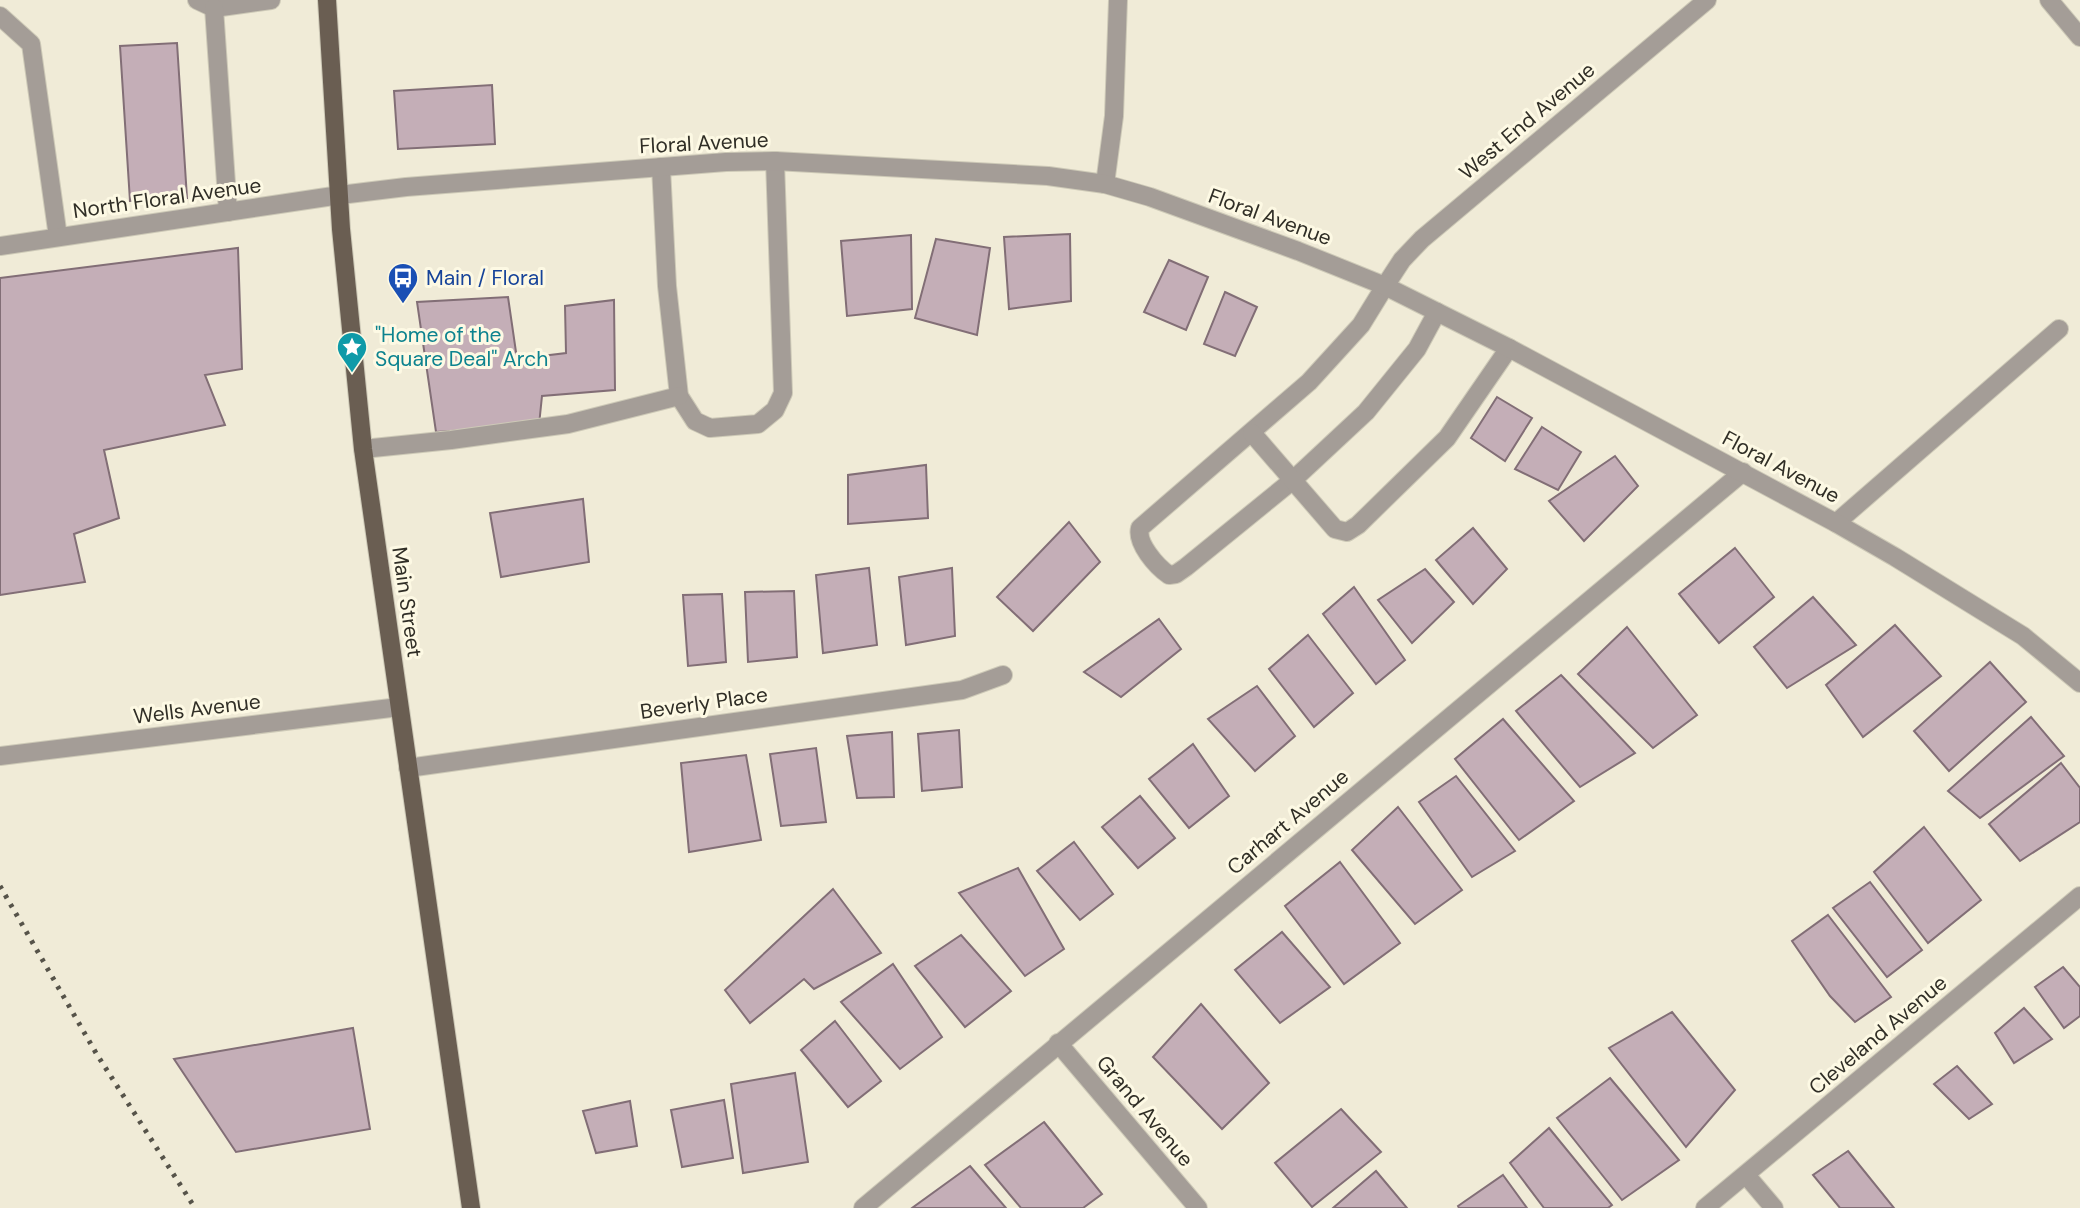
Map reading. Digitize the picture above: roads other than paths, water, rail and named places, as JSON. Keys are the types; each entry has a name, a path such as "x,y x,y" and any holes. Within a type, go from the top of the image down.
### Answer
{"main road":[{"name":"Main Street","path":"327,0 350,326 363,449 471,1208"}],"street":[{"path":"197,0 214,8 271,0"},
{"path":"1105,184 1114,116 1118,0"},
{"name":"West End Avenue","path":"1293,480 1176,574 1169,575 1162,570 1142,543 1140,528 1252,433 1317,373 1361,325 1402,260 1422,239 1707,0"},
{"path":"2049,0 2080,37"},
{"path":"214,8 229,212"},
{"path":"0,16 31,44 58,237"},
{"path":"661,167 667,286 679,396 695,421 710,428 758,424 775,411 783,393 775,161"},
{"name":"Floral Avenue","path":"340,195 406,187 661,167 775,161 1048,176 1105,184 1150,197 1385,286 1509,348 1895,556 2023,636 2080,683"},
{"name":"North Floral Avenue","path":"0,246 340,195"},
{"path":"1293,480 1366,412 1417,349 1437,312"},
{"path":"1836,523 2059,329"},
{"path":"1252,433 1335,529 1347,532 1358,525 1447,438 1509,348"},
{"path":"363,449 568,424 679,396"},
{"name":"Carhart Avenue","path":"863,1208 1743,472"},
{"name":"Beverly Place","path":"408,768 962,690 1003,675"},
{"name":"Wells Avenue","path":"0,756 399,707"},
{"name":"Cleveland Avenue","path":"1705,1208 2080,896"},
{"name":"Grand Avenue","path":"1058,1043 1198,1208"},
{"path":"1746,1175 1773,1208"}],"railway":[{"path":"0,886 96,1053 195,1208"}],"place":[{"name":"Main / Floral","path":"403,305"},
{"name":"\"Home of the Square Deal\" Arch","path":"352,374"}]}
